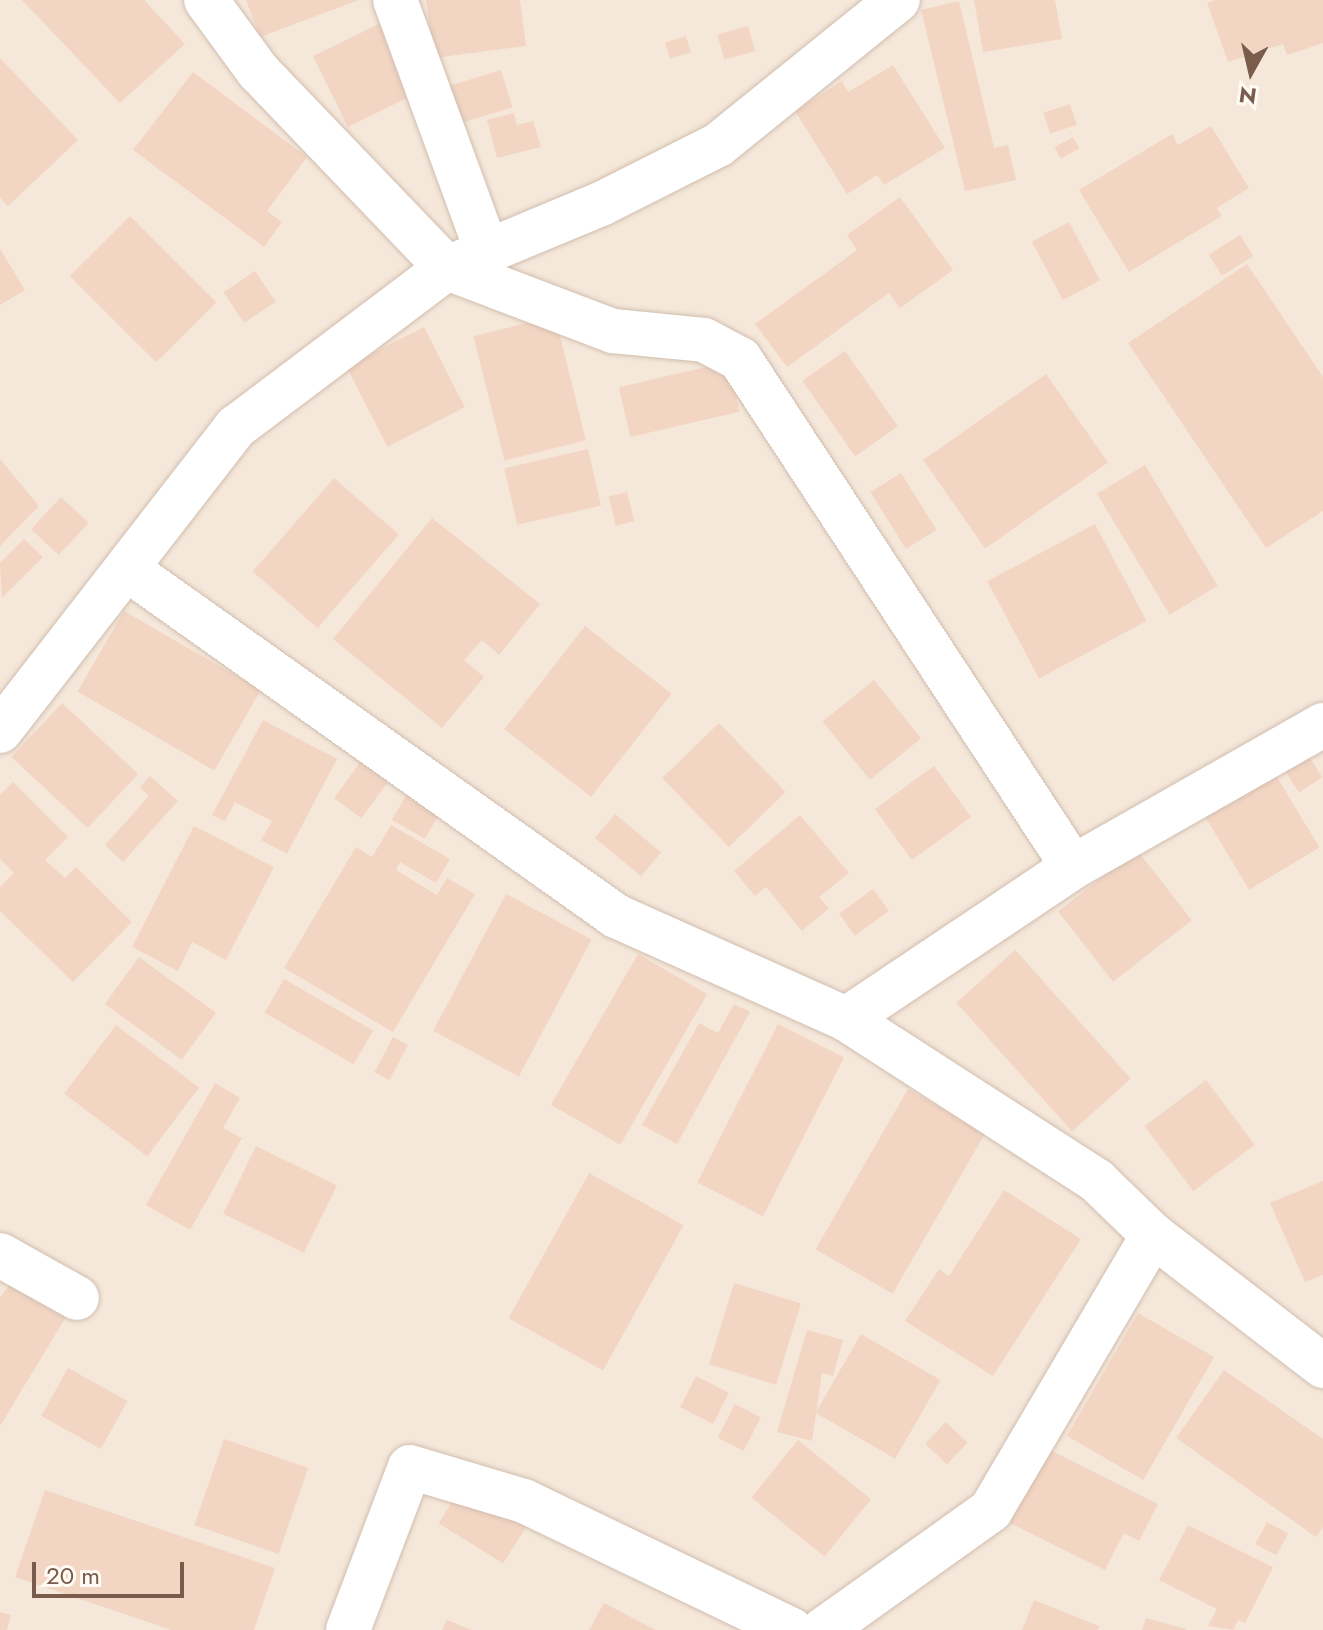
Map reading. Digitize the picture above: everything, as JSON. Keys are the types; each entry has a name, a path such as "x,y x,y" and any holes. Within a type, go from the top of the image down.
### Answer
{"street":[{"path":"206,0 258,71 447,268 613,331 704,340 740,359 1073,867"},
{"path":"395,0 487,251"},
{"path":"0,731 236,427 447,268 718,145 898,0"},
{"path":"127,569 616,916 846,1019 1097,1181 1153,1235 1323,1366"},
{"path":"846,1019 1073,867 1323,725"},
{"path":"823,1630 991,1510 1153,1235"},
{"path":"0,1255 77,1298"},
{"path":"348,1630 410,1467 524,1501 792,1630"}],"shaded area":[{"path":"0,0 1323,0 1323,1630 0,1630"}],"building":[{"path":"22,0 144,0 185,44 120,103"},
{"path":"246,0 359,0 260,37"},
{"path":"426,0 520,0 526,46 434,58"},
{"path":"974,0 1055,0 1062,39 983,52"},
{"path":"1216,0 1323,0 1323,43 1287,55 1283,44 1228,62 1207,3"},
{"path":"959,1 994,148 1008,145 1016,180 965,191 921,10"},
{"path":"385,21 420,92 348,127 313,56"},
{"path":"748,26 755,51 724,60 717,35"},
{"path":"686,36 691,52 670,59 665,42"},
{"path":"0,58 78,140 8,206 0,198"},
{"path":"893,65 945,148 884,185 877,175 847,194 795,111 842,81 848,92"},
{"path":"501,70 512,107 454,125 443,88"},
{"path":"193,72 307,157 267,211 282,222 264,247 133,150"},
{"path":"1070,104 1077,125 1050,134 1043,113"},
{"path":"514,113 517,125 533,121 541,147 497,158 487,120"},
{"path":"1211,126 1249,188 1217,208 1222,216 1129,272 1079,190 1172,134 1178,145"},
{"path":"1073,137 1079,148 1061,159 1055,147"},
{"path":"900,197 953,270 900,308 889,293 787,367 755,324 857,250 847,235"},
{"path":"130,216 216,302 156,362 70,276"},
{"path":"1069,222 1100,280 1063,300 1032,242"},
{"path":"1240,235 1253,256 1222,276 1209,255"},
{"path":"0,249 25,290 0,305"},
{"path":"1247,264 1323,377 1323,511 1266,548 1128,343"},
{"path":"255,271 276,302 244,323 223,292"},
{"path":"555,316 586,440 504,461 473,336"},
{"path":"424,327 465,407 387,447 346,366"},
{"path":"845,351 898,426 855,456 802,381"},
{"path":"728,362 739,412 630,437 619,387"},
{"path":"1046,374 1108,462 985,549 923,460"},
{"path":"588,449 601,506 517,525 504,468"},
{"path":"0,459 39,506 0,546"},
{"path":"1145,465 1218,586 1170,615 1097,494"},
{"path":"901,473 937,530 906,549 870,492"},
{"path":"334,478 399,534 318,628 253,572"},
{"path":"627,492 634,521 616,526 609,497"},
{"path":"61,497 89,523 59,555 31,529"},
{"path":"432,518 540,604 499,655 482,640 464,660 484,677 442,728 333,639"},
{"path":"1095,524 1147,621 1039,678 987,581"},
{"path":"24,539 43,557 2,598 0,563"},
{"path":"124,611 261,690 214,771 78,692"},
{"path":"585,626 672,694 591,797 504,729"},
{"path":"874,680 921,738 870,780 823,722"},
{"path":"62,703 138,774 88,828 12,757"},
{"path":"263,720 337,759 287,854 261,840 272,821 235,802 225,821 212,815"},
{"path":"719,723 786,792 729,847 662,778"},
{"path":"1306,752 1322,777 1299,792 1283,767"},
{"path":"361,761 389,781 361,818 334,798"},
{"path":"934,766 971,817 912,860 875,809"},
{"path":"1271,767 1319,848 1249,890 1201,809"},
{"path":"150,776 178,801 123,862 105,845 149,796 140,787"},
{"path":"13,782 68,837 45,860 65,878 76,867 132,922 73,982 0,911 0,887 14,873 0,859 0,795"},
{"path":"408,792 441,811 425,839 392,820"},
{"path":"615,814 661,853 641,876 595,838"},
{"path":"800,815 849,873 819,897 829,908 802,931 766,887 755,896 734,871"},
{"path":"391,825 450,859 436,883 400,862 396,870 437,895 447,878 475,894 393,1032 284,968 356,847 372,857"},
{"path":"194,826 274,867 226,960 192,942 178,971 132,947"},
{"path":"1137,850 1192,920 1113,982 1058,912"},
{"path":"873,889 889,911 855,936 839,914"},
{"path":"506,894 592,940 519,1076 433,1031"},
{"path":"1015,950 1131,1079 1072,1131 956,1003"},
{"path":"638,954 707,994 620,1145 551,1105"},
{"path":"139,957 216,1013 182,1060 105,1004"},
{"path":"284,979 373,1030 354,1064 264,1013"},
{"path":"734,1004 750,1012 677,1144 642,1125 699,1023 718,1033"},
{"path":"778,1024 844,1058 763,1216 697,1183"},
{"path":"116,1025 199,1088 147,1156 64,1094"},
{"path":"393,1037 408,1045 389,1080 374,1072"},
{"path":"1206,1080 1255,1145 1193,1191 1145,1126"},
{"path":"215,1083 240,1098 223,1128 242,1138 190,1230 146,1205"},
{"path":"908,1089 985,1134 893,1294 816,1249"},
{"path":"256,1146 337,1185 304,1253 223,1213"},
{"path":"589,1173 683,1225 603,1371 509,1318"},
{"path":"1323,1181 1323,1275 1305,1282 1270,1203"},
{"path":"1004,1190 1081,1239 993,1376 905,1321 939,1269 949,1276"},
{"path":"19,1275 72,1307 0,1426 0,1297"},
{"path":"734,1283 801,1303 776,1385 709,1364"},
{"path":"1138,1313 1214,1357 1143,1480 1067,1436"},
{"path":"807,1330 843,1340 833,1376 822,1373 812,1441 777,1432"},
{"path":"861,1334 941,1380 895,1459 816,1413"},
{"path":"68,1368 127,1401 101,1449 41,1416"},
{"path":"1224,1370 1323,1439 1323,1527 1316,1537 1176,1438"},
{"path":"696,1376 729,1393 713,1424 680,1407"},
{"path":"735,1404 761,1417 744,1451 718,1438"},
{"path":"946,1422 968,1443 947,1464 925,1444"},
{"path":"224,1439 308,1468 279,1554 194,1525"},
{"path":"798,1440 871,1499 824,1557 751,1498"},
{"path":"1042,1446 1158,1504 1139,1541 1124,1533 1105,1570 997,1517"},
{"path":"462,1486 526,1526 503,1564 439,1523"},
{"path":"45,1490 275,1568 254,1630 171,1630 15,1577"},
{"path":"1267,1522 1288,1533 1276,1555 1255,1544"},
{"path":"1188,1525 1273,1567 1245,1623 1238,1620 1233,1630 1208,1626 1217,1609 1159,1580"},
{"path":"1034,1600 1099,1626 1098,1630 1022,1630"},
{"path":"604,1603 656,1630 589,1630"},
{"path":"0,1612 11,1615 7,1630 0,1630"},
{"path":"1146,1618 1186,1629 1186,1630 1142,1630"},
{"path":"447,1620 471,1630 442,1630"}]}
